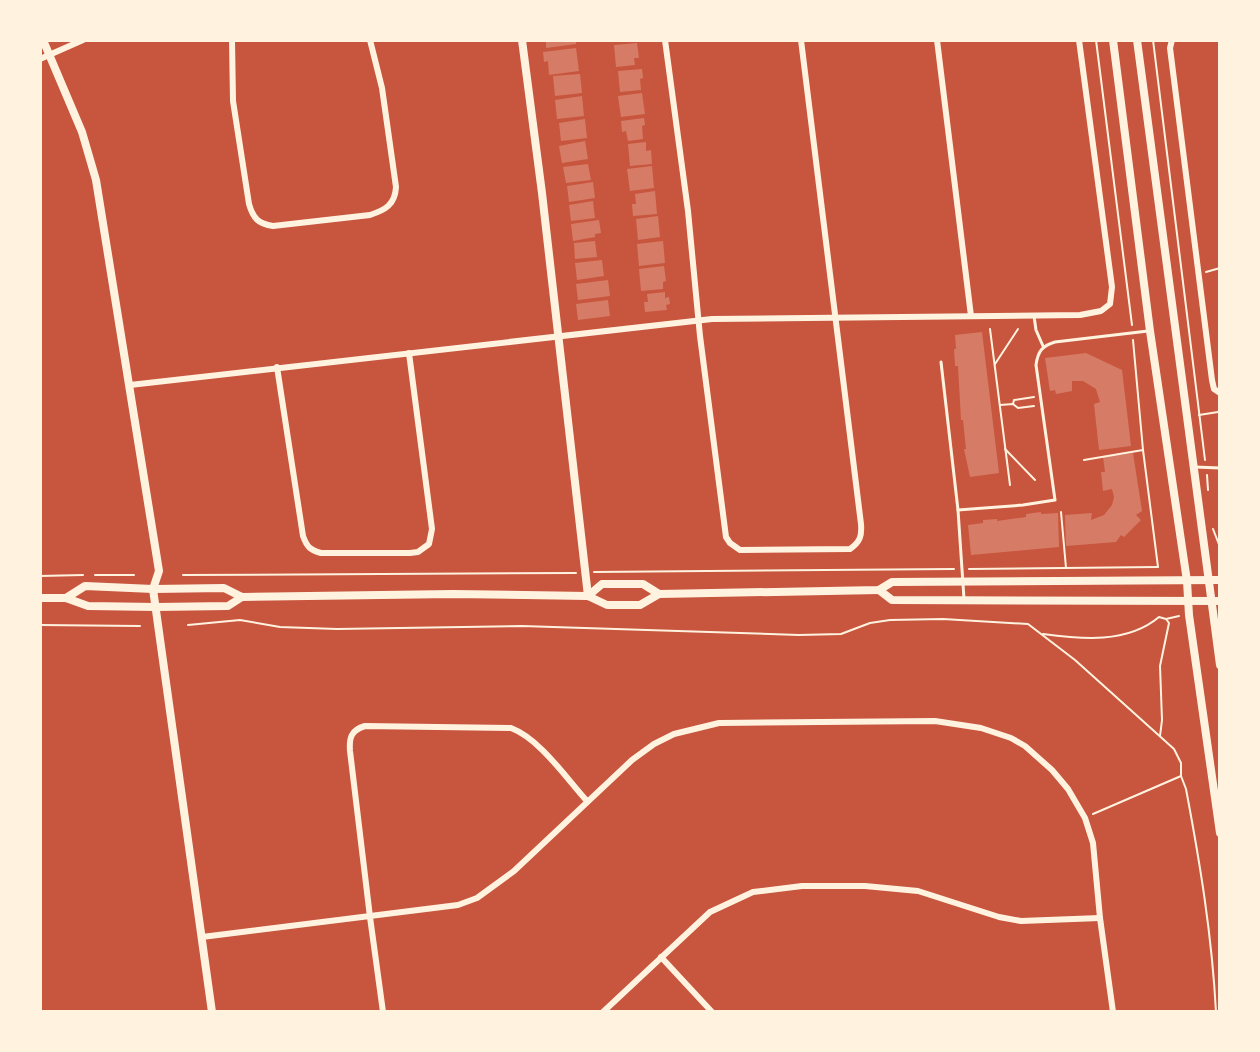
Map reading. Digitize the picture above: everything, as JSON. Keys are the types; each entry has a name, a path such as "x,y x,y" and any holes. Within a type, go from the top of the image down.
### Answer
{"main road":[{"path":"1113,40 1150,331 1187,581 1193,650 1220,833"},
{"path":"1137,40 1208,580 1215,601 1220,665"},
{"path":"66,598 85,586 153,589 224,588 242,597 453,594 588,596 607,605 640,605 658,594 879,590 892,582 1220,580"},
{"path":"588,596 602,584 643,584 658,594"},
{"path":"879,590 892,600 1215,601"},
{"path":"40,598 66,598 88,606 156,608 228,606 242,597"}],"street":[{"path":"42,40 82,132 96,180 159,571 153,589 212,1011"},
{"path":"40,59 83,40"},
{"path":"232,40 233,101 249,204 256,219 264,225 273,226 370,215 391,205 396,187 382,88 370,40"},
{"path":"522,40 542,193 588,596"},
{"path":"666,40 726,537 740,550 850,549 859,542 861,533 837,318 801,40"},
{"path":"937,40 972,316"},
{"path":"130,385 699,320 1093,314 1107,308 1112,297 1079,40"},
{"path":"1172,40 1170,48 1212,380 1215,389 1220,393"},
{"path":"277,368 303,536 311,551 410,553 418,552 429,544 432,530 409,353"},
{"path":"202,937 458,905 477,898 514,872 632,760 654,744 674,734 719,723 935,721 981,728 1011,738 1025,746 1060,779 1077,802 1093,843 1100,918 1113,1011"},
{"path":"383,1011 349,741 355,730 365,726 511,728 527,736 587,801"},
{"path":"603,1011 710,912 753,892 802,886 865,886 918,891 999,917 1021,921 1100,918"},
{"path":"661,957 712,1011"}],"lane":[{"path":"1034,315 1036,330 1043,346"},
{"path":"958,510 1055,500 1036,365 1037,354 1043,346 1055,342 1150,331"},
{"path":"941,362 958,510 964,600"},
{"path":"1193,467 1220,468"}],"path":[{"path":"1153,40 1208,491"},
{"path":"1200,274 1220,268"},
{"path":"990,329 1010,485"},
{"path":"995,364 1018,329"},
{"path":"1013,404 1017,399 1040,396"},
{"path":"1000,405 1013,404 1018,408 1041,405"},
{"path":"1199,415 1218,412 1220,409"},
{"path":"1005,449 1035,480"},
{"path":"1084,460 1143,450"},
{"path":"1061,512 1066,568"},
{"path":"1212,527 1218,535 1220,547"},
{"path":"601,572 1158,567"},
{"path":"183,575 568,573"},
{"path":"1040,633 1097,638 1134,631 1150,625 1159,617 1166,619 1169,623 1160,666 1162,720 1160,736"},
{"path":"188,625 240,620 280,627 337,629 522,626 799,635 841,634 870,623 890,620 943,619 1028,624 1075,660 1160,736 1174,749 1181,763 1181,776 1186,789 1203,880 1216,1011"},
{"path":"40,625 140,626"},
{"path":"1085,818 1181,776"}],"building":[{"path":"546,40 576,40 576,44 546,48"},
{"path":"637,43 639,58 634,58 635,65 616,67 614,45"},
{"path":"576,48 579,71 549,75 548,61 544,62 543,52"},
{"path":"642,69 641,90 620,92 618,71"},
{"path":"580,74 582,93 555,96 553,76"},
{"path":"642,93 645,114 621,117 618,96"},
{"path":"582,96 584,116 557,119 555,100"},
{"path":"644,118 643,139 628,141 626,131 622,132 621,121"},
{"path":"585,119 587,138 561,141 559,123"},
{"path":"585,141 588,159 562,163 559,146"},
{"path":"646,142 646,151 651,150 652,164 630,166 628,144"},
{"path":"588,164 591,180 566,183 563,167"},
{"path":"652,166 654,188 630,191 627,169"},
{"path":"593,182 595,198 569,202 567,186"},
{"path":"655,191 657,214 633,216 632,204 636,204 635,194"},
{"path":"593,201 595,218 571,221 569,205"},
{"path":"658,216 660,237 638,240 636,219"},
{"path":"599,220 601,233 595,234 595,237 573,241 571,224"},
{"path":"595,241 597,257 575,259 574,243"},
{"path":"663,241 665,263 639,266 637,244"},
{"path":"602,260 604,276 577,280 575,263"},
{"path":"664,266 666,281 663,282 663,289 641,291 639,269"},
{"path":"608,280 610,296 578,300 576,284"},
{"path":"665,292 665,298 669,297 670,304 666,305 667,310 645,312 644,302 648,302 647,294"},
{"path":"608,300 610,316 578,320 576,304"},
{"path":"982,332 999,473 970,477 964,449 966,449 963,420 961,420 958,366 955,366 955,335"},
{"path":"1086,353 1122,370 1131,446 1099,450 1094,404 1100,402 1096,389 1083,381 1072,381 1072,391 1056,394 1055,390 1050,391 1045,358"},
{"path":"1133,453 1142,511 1136,515 1141,520 1124,537 1121,535 1116,542 1066,546 1065,515 1092,513 1091,520 1104,515 1112,505 1114,497 1112,489 1103,491 1101,472 1105,472 1103,457"},
{"path":"1041,512 1041,514 1058,513 1059,547 971,555 968,525 983,523 983,520 997,519 997,521 1026,517 1026,514"}]}
